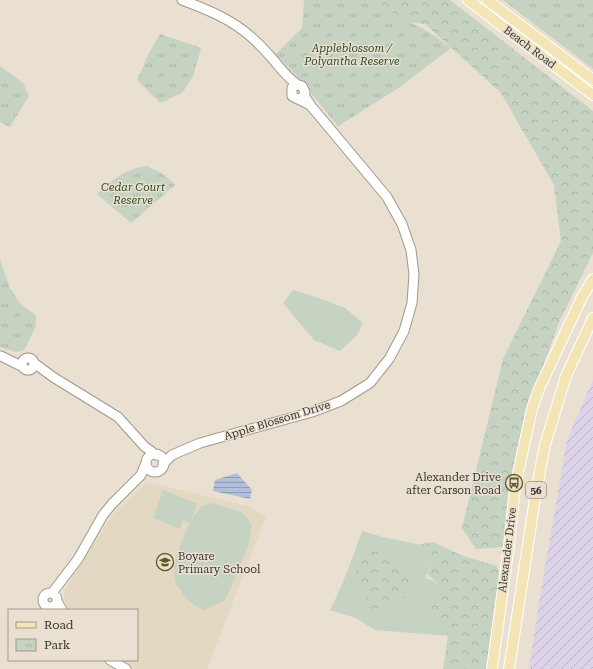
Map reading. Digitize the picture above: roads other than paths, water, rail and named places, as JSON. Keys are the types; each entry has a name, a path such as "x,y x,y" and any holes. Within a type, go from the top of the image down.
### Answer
{"main road":[{"name":"Beach Road","path":"468,0 593,95"},
{"name":"Beach Road","path":"487,0 593,80"},
{"name":"Alexander Drive","path":"492,669 509,545 514,487 532,409 539,389 582,297 593,279"},
{"name":"Alexander Drive","path":"509,669 536,492 545,445 566,376 593,318"},
{"path":"510,658 514,669"}],"street":[{"name":"Apple Blossom Drive","path":"163,464 172,455 200,443 312,412 341,401 370,382 390,359 404,331 412,303 414,274 410,250 402,224 387,197 311,106 302,97 292,96 295,86 270,56 249,35 228,20 207,9 182,0"},
{"path":"1,356 28,365 52,377 118,417 144,446 163,461 160,470 141,475"},
{"path":"144,446 148,468 154,472"},
{"path":"54,602 64,584 75,569 78,559 103,515 141,475 150,455 157,455"},
{"name":"Apple Blossom Drive","path":"157,455 172,455"},
{"path":"104,661 116,669"},
{"path":"112,661 126,669"}],"water":[{"path":"237,473 252,490 250,499 213,491 215,480"}],"place":[{"name":"Alexander Drive after Carson Road","path":"514,483"},
{"name":"Boyare Primary School","path":"165,562"}],"park label":[{"name":"Appleblossom / Polyantha Reserve","path":"352,54"},
{"name":"Cedar Court Reserve","path":"133,193"}]}
